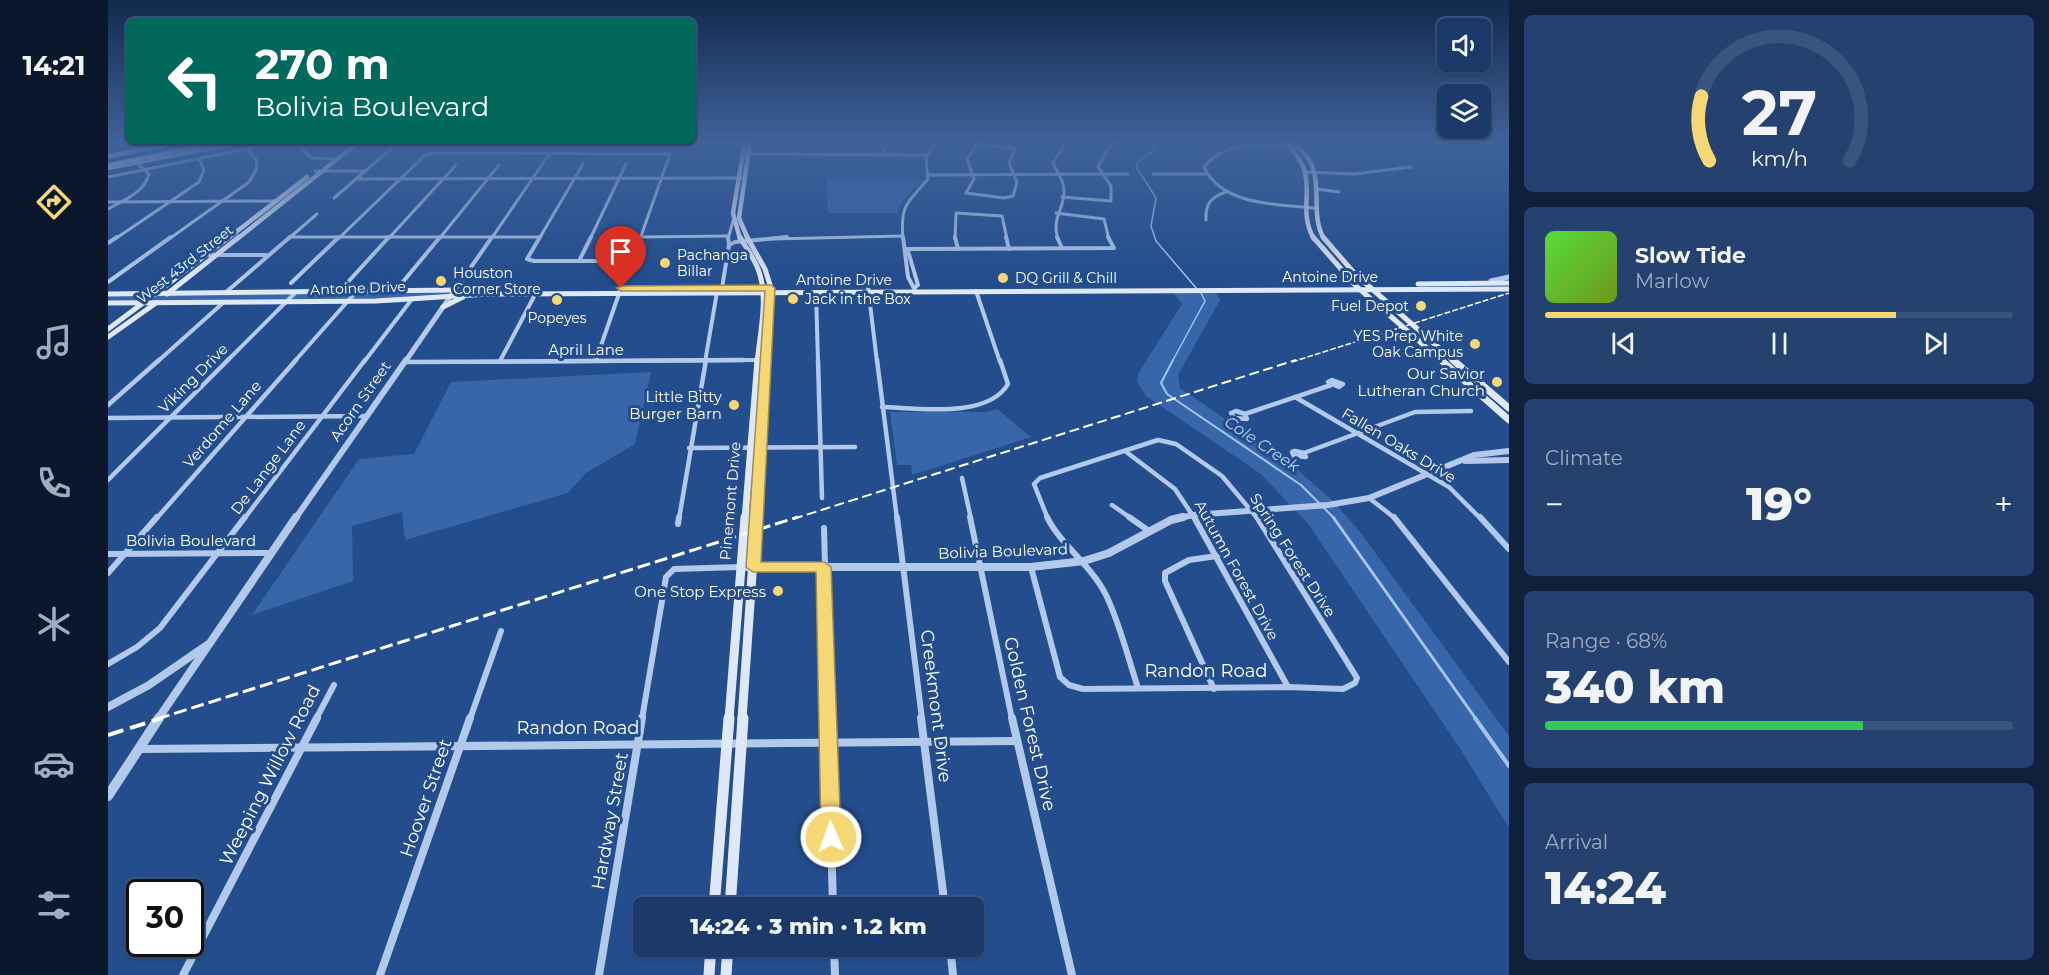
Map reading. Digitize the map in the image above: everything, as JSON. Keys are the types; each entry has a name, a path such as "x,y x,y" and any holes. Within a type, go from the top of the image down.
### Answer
{"main road":[{"name":"West 43rd Street","path":"108,329 294,186"},
{"name":"West 43rd Street","path":"108,337 156,303 303,186"},
{"name":"Pinemont Drive","path":"731,897 768,325 767,290 758,258 735,219 735,196 738,186"},
{"name":"Pinemont Drive","path":"735,219 742,196 741,186"},
{"path":"1317,186 1314,208 1318,228 1336,254 1368,286 1509,408"},
{"path":"1317,190 1308,189 1304,207 1307,227 1323,250 1357,286 1509,420"},
{"path":"735,196 742,196"},
{"path":"243,226 252,226"},
{"name":"Antoine Drive","path":"1186,288 1207,285 1501,284 1509,279"},
{"path":"1441,284 1447,289"},
{"name":"Antoine Drive","path":"767,290 816,292 915,289 1186,288 1213,290 1357,286"},
{"name":"Antoine Drive","path":"1368,286 1509,289"},
{"name":"Antoine Drive","path":"108,303 348,301 429,297 489,289 537,291 868,290"},
{"name":"Pinemont Drive","path":"715,897 760,325 767,290"},
{"name":"Antoine Drive","path":"108,294 473,294 537,291"},
{"path":"443,307 453,300 473,294"},
{"path":"1393,318 1404,317"},
{"path":"760,325 768,325"},
{"path":"1439,358 1451,358"},
{"path":"1484,398 1498,398"},
{"path":"754,401 763,401"},
{"path":"747,499 758,499"},
{"path":"717,868 733,868"},
{"path":"709,975 710,957"},
{"path":"726,975 727,957"}],"street":[{"path":"108,209 143,186"},
{"path":"108,243 192,186"},
{"path":"108,282 243,186"},
{"path":"334,198 347,186"},
{"path":"291,284 392,186"},
{"path":"347,283 437,186"},
{"path":"402,283 482,186"},
{"name":"Acorn Street","path":"108,796 165,717 194,673 195,666 210,643 527,186"},
{"path":"570,186 527,259 579,261 633,258 659,186"},
{"path":"579,261 615,186"},
{"path":"905,249 908,251 918,285 915,289 910,285 908,278 902,236 903,211 924,186"},
{"path":"971,186 966,193 1009,198 1013,196 1016,186"},
{"path":"1062,248 1054,234 1053,224 1063,186"},
{"path":"1062,196 1111,201 1111,186"},
{"path":"1218,186 1227,192 1259,201 1314,208"},
{"path":"1317,190 1339,193"},
{"path":"1206,220 1206,205 1209,199 1227,192"},
{"path":"108,202 284,201"},
{"path":"958,249 953,233 955,215 963,212 1004,218 1004,234 1009,249"},
{"path":"905,249 1114,248 1108,237 1104,219 1056,213"},
{"path":"225,293 317,214"},
{"path":"678,524 705,360 729,245 728,236 735,219"},
{"path":"1307,227 1318,228"},
{"path":"640,237 728,236"},
{"path":"729,245 787,237 902,236"},
{"path":"289,237 540,237"},
{"path":"205,255 268,255"},
{"path":"1457,284 1509,279"},
{"path":"1475,289 1501,284"},
{"path":"882,407 974,407 996,401 1006,390 1008,384 976,289"},
{"name":"Creekmont Drive","path":"868,290 944,897"},
{"path":"500,361 537,291"},
{"path":"597,360 620,291"},
{"path":"816,292 822,498"},
{"name":"Viking Drive","path":"108,480 295,293"},
{"name":"Verdome Lane","path":"108,573 243,417 355,293"},
{"name":"De Lange Lane","path":"108,664 137,647 160,628 412,298"},
{"path":"108,405 224,302"},
{"name":"April Lane","path":"406,362 765,360"},
{"path":"1245,414 1331,385"},
{"name":"Fallen Oaks Drive","path":"1295,397 1428,474 1459,495 1509,549"},
{"path":"1304,453 1415,412 1471,411"},
{"path":"108,418 368,416"},
{"name":"Spring Forest Drive","path":"1125,451 1158,440 1172,441 1222,476 1254,512 1357,678 1355,683 1343,689"},
{"path":"689,448 855,447"},
{"path":"1125,451 1040,478 1034,483 1051,525 1084,561 1106,595 1138,688"},
{"name":"Autumn Forest Drive","path":"1125,451 1175,489 1194,515 1288,687"},
{"name":"Bolivia Boulevard","path":"674,569 1031,567 1084,561 1109,553 1171,520 1194,515 1328,505 1369,498 1474,455 1509,451"},
{"path":"1498,452 1508,461"},
{"name":"Bolivia Boulevard","path":"1459,462 1508,461"},
{"name":"Golden Forest Drive","path":"962,478 1017,741 1072,975"},
{"path":"1369,498 1391,513 1509,662"},
{"path":"1112,505 1149,531"},
{"path":"824,528 833,897"},
{"name":"Bolivia Boulevard","path":"108,554 274,553"},
{"path":"1214,689 1165,580 1166,573 1175,565 1191,559 1217,556"},
{"name":"Randon Road","path":"1031,567 1060,677 1069,685 1083,689 1288,687 1343,689"},
{"name":"Hardway Street","path":"599,975 666,577 674,569"},
{"name":"Hoover Street","path":"380,975 501,631"},
{"path":"108,707 149,686 210,643"},
{"name":"Weeping Willow Road","path":"183,975 334,685"},
{"name":"Randon Road","path":"140,749 1017,741"},
{"path":"834,957 835,975"},
{"path":"951,957 953,975"}],"shaded area":[{"path":"826,186 917,186 902,202 897,213 828,213"},
{"path":"451,288 444,299 400,303 108,305 108,292"},
{"path":"1173,292 1216,292 1220,300 1178,375 1180,388 1292,465 1333,501 1360,532 1509,736 1509,828 1461,750 1309,525 1261,474 1146,396 1137,381 1138,374 1182,304"},
{"path":"651,372 635,444 586,473 568,493 405,540 402,512 352,526 353,581 252,615 359,459 414,454 451,382"},
{"path":"997,409 1031,437 912,475 911,465 897,465 890,412 988,412"}],"waterway":[{"name":"Cole Creek","path":"1149,186 1156,198 1151,226 1156,241 1197,289"},
{"name":"Cole Creek","path":"1172,362 1205,301 1201,293"},
{"name":"Cole Creek","path":"1173,360 1161,383 1167,394 1301,485 1333,517"},
{"name":"Cole Creek","path":"1333,517 1476,719"},
{"name":"Cole Creek","path":"1475,718 1509,766"}],"railway":[{"path":"1292,362 1509,293"},
{"path":"793,519 1296,360"},
{"path":"157,719 798,517"},
{"path":"108,735 162,718"}],"place":[{"name":"Pachanga Billar","path":"665,263"},
{"name":"DQ Grill & Chill","path":"1003,278"},
{"name":"Houston Corner Store","path":"441,281"},
{"name":"Jack in the Box","path":"793,299"},
{"name":"Popeyes","path":"557,300"},
{"name":"Fuel Depot","path":"1421,306"},
{"name":"YES Prep White Oak Campus","path":"1475,344"},
{"name":"Our Savior Lutheran Church","path":"1497,382"},
{"name":"Little Bitty Burger Barn","path":"734,405"},
{"name":"One Stop Express","path":"778,591"}],"route":[{"path":"621,288 771,288 753,567 824,567 831,837"}]}
